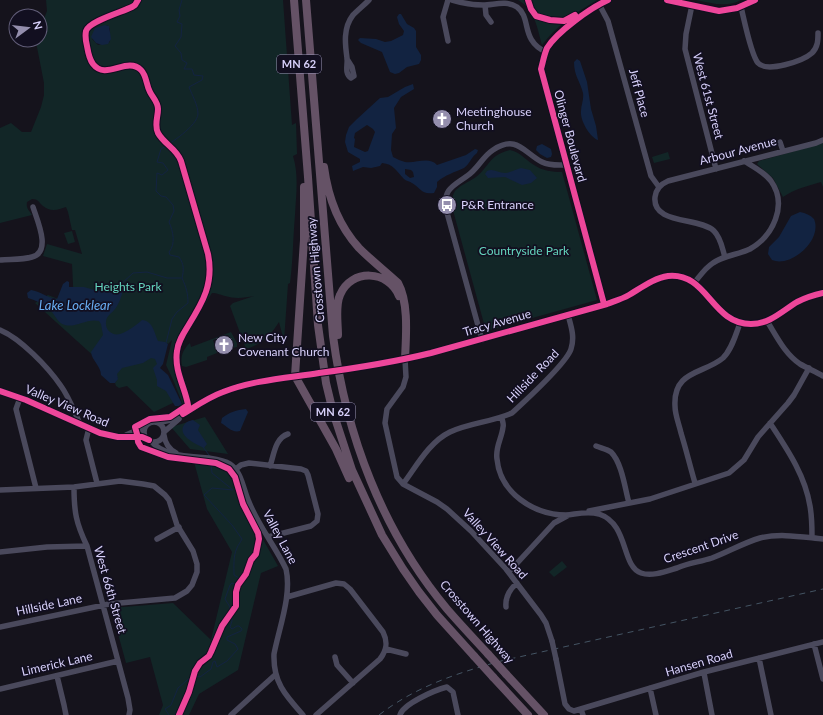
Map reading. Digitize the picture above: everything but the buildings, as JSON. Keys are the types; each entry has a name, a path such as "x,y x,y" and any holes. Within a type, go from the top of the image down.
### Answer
{"highway":[{"name":"Crosstown Highway","path":"294,0 318,325 326,383 335,419 352,470 382,535 403,568 437,615 528,715"},
{"name":"Crosstown Highway","path":"306,0 334,336 339,376 347,409 362,458 373,486 403,546 423,576 446,608 544,715"},
{"path":"314,95 328,191 336,213 341,223 359,248 398,283 401,289 405,309 405,359"},
{"path":"304,128 304,240 295,376 382,535"},
{"path":"347,409 338,343 338,305 341,293 351,281 363,276 376,276 384,279 396,290 399,299 402,347 405,359"}],"street":[{"path":"347,59 345,39 348,25 353,15 369,0"},
{"path":"448,0 443,17 448,41"},
{"path":"452,0 470,4 485,5 500,3 512,5 518,8 522,14 530,39 537,47 546,52"},
{"name":"Olinger Boulevard","path":"604,304 541,70 546,52 552,42 561,33 599,4 608,0"},
{"path":"667,0 719,11 741,7 755,0"},
{"name":"Jeff Place","path":"599,4 608,21 651,176 660,187"},
{"path":"485,5 486,15 491,22"},
{"name":"West 61st Street","path":"692,6 686,34 685,49 716,169"},
{"path":"741,7 754,57 756,61 763,66 771,67 808,56 816,48 818,43 818,33"},
{"name":"Arbour Avenue","path":"660,187 668,181 823,140"},
{"path":"780,142 783,151"},
{"path":"482,340 446,209 445,203 448,191 452,186 470,174 488,153 502,145 514,144 520,146 547,164 566,165"},
{"path":"694,283 707,267 724,257 749,249 760,241 770,230 778,213 778,197 771,182 766,176 744,161"},
{"path":"660,187 656,191 655,202 660,212 669,217 709,228 718,236 724,257"},
{"path":"0,260 32,257 40,253 42,239 33,207"},
{"name":"Tracy Avenue","path":"156,422 167,422 217,395 237,387 252,383 405,359 482,340 628,296 660,278 676,276 694,283 722,313 740,323"},
{"path":"695,483 675,408 676,392 684,380 690,374 718,362 723,357 731,346 740,323 752,324 767,321 799,301 823,293"},
{"name":"Hillside Road","path":"403,484 429,449 442,436 451,432 502,418 518,408 567,357 571,350 573,335 568,315"},
{"path":"767,321 785,350 796,360 823,376"},
{"path":"0,330 13,336 47,369 61,386 80,424"},
{"path":"403,484 397,477 385,423 387,409 403,387 406,377 405,359"},
{"path":"509,572 554,523 569,515 629,504 660,496 695,483 721,476 737,467 744,460 758,437 794,395 809,368"},
{"name":"Valley View Road","path":"0,391 20,398 100,433 118,437 142,437 150,441"},
{"path":"20,398 16,410 36,488"},
{"name":"Tracy Avenue","path":"164,433 183,414"},
{"name":"Crescent Drive","path":"502,418 503,426 496,451 499,470 509,488 525,503 545,512 555,514 578,514 585,512 601,515 618,530 633,567 642,573 647,574 675,569 702,561 760,538 781,535 823,538"},
{"path":"180,454 169,448 165,440 162,425 156,422 146,426 145,432 150,441 166,452 180,454 218,459 229,463 236,469 245,463 301,469 306,471 318,514 317,521 311,526 268,538"},
{"path":"770,423 792,458 804,481 810,507 812,538"},
{"name":"Valley View Road","path":"118,437 136,432 146,426"},
{"path":"89,428 86,440 97,483"},
{"path":"150,441 158,441 164,433"},
{"path":"270,466 279,440 282,436 288,434"},
{"path":"596,446 607,450 616,458 629,504"},
{"name":"Valley Lane","path":"236,469 252,510 286,569 288,585 287,597 274,654 275,675 283,692 303,715"},
{"name":"Hillside Lane","path":"0,627 103,605 174,598 187,591 195,578 197,564 165,494 154,486 132,482 114,481 74,487"},
{"name":"Valley View Road","path":"403,484 437,502 451,512 509,572 546,623 552,641 565,704 570,710 582,712"},
{"path":"0,490 74,487"},
{"name":"West 66th Street","path":"74,487 75,518 78,529 87,546 128,698 130,710 129,715"},
{"path":"156,539 179,527"},
{"path":"0,552 87,546"},
{"path":"287,597 340,583 347,586 386,637 386,649 380,659 316,715"},
{"path":"506,607 505,600 510,589 517,583"},
{"name":"Hansen Road","path":"582,712 650,688 704,672 823,642"},
{"path":"814,644 823,679"},
{"path":"386,649 406,654"},
{"path":"335,657 337,665 353,683"},
{"path":"759,658 771,715"},
{"name":"Limerick Lane","path":"0,689 118,661"},
{"path":"704,672 712,715"},
{"path":"231,715 275,675"},
{"path":"57,676 66,715"},
{"path":"400,714 402,710 420,698 444,688 449,688 453,692 458,715"},
{"path":"650,688 656,715"}],"green space":[{"name":"Heights Park","path":"46,0 283,0 292,125 296,123 297,154 293,156 297,178 292,266 290,283 288,284 284,341 279,322 265,339 246,349 230,306 233,303 254,296 236,298 212,293 203,307 196,312 181,334 176,350 179,375 185,395 189,402 188,405 183,405 166,365 172,340 168,344 167,343 157,368 177,401 154,412 127,386 119,388 116,386 115,383 118,378 35,303 48,295 74,305 72,264 43,256 47,244 82,254 75,230 72,230 66,207 51,210 43,206 37,200 32,199 27,202 27,206 32,215 0,223 0,128 11,123 22,132 31,132 41,107 44,95 44,83 37,48 48,48 48,8 47,8","holes":["107,25 110,29 110,42 98,45 92,39"]},
{"path":"518,0 597,0 567,20 547,38 542,45 537,25 532,14 524,4"},
{"path":"696,0 741,0 730,4 725,4"},
{"path":"823,143 823,187 821,182 806,186 783,197 773,178 757,164 759,161"},
{"name":"Countryside Park","path":"510,150 523,156 541,169 562,172 597,300 486,331 451,203 457,189 481,173 498,155"},
{"path":"668,152 670,159 654,163 652,157"},
{"path":"72,231 75,242 68,244 64,233"},
{"path":"231,332 237,343 237,347 233,348 228,335 213,340 217,353 207,357 207,360 186,367 182,366 181,359 183,353 190,343 191,347"},
{"path":"205,417 228,454 190,449 171,427"},
{"path":"194,462 222,465 232,469 248,513 278,566 261,573 238,670 199,694 189,715 159,715 163,705 150,657 126,663 111,608 173,603 211,640 232,552 207,509"},
{"path":"562,561 567,567 554,577 549,572"}],"water":[{"path":"401,14 407,24 416,31 416,47 421,55 421,60 419,64 407,67 395,74 390,72 382,52 361,43 358,40 360,38 376,39 385,42 391,41 403,35 404,31 399,24 397,17"},
{"path":"105,25 109,26 111,39 108,44 102,45 96,43 91,37 95,28"},
{"path":"577,59 580,61 587,82 598,140 592,136 582,119 581,111 583,93 574,67 574,62"},
{"path":"413,84 414,89 401,97 394,108 396,128 392,134 391,150 393,157 405,162 430,161 437,165 466,155 475,149 478,150 468,165 437,182 437,187 434,193 424,192 411,182 405,180 394,168 386,164 382,163 380,166 371,168 363,167 353,171 352,166 360,162 360,159 348,152 345,142 349,127 357,119 380,98 388,97","holes":["367,125 375,132 368,151 365,152 354,147 354,138 355,133","405,169 411,170 414,177 410,178 405,174"]},
{"path":"542,144 551,149 551,157 547,158 536,150 537,146"},
{"path":"521,168 530,170 537,178 531,183 522,185 505,177 488,178 485,174 489,170 505,173"},
{"path":"800,212 808,214 814,219 816,227 810,243 804,250 788,260 772,260 768,254 769,247 779,237 791,216"},
{"name":"Lake Locklear","path":"67,281 69,282 69,287 84,287 98,291 119,286 123,289 118,305 107,318 106,325 108,330 114,334 117,334 128,330 142,320 149,322 158,341 168,344 163,364 160,368 168,375 182,404 175,406 166,391 157,386 157,380 153,368 157,364 155,359 151,358 143,363 122,368 117,374 118,379 115,383 110,383 101,375 100,369 91,352 103,335 99,321 95,320 69,326 65,325 62,324 45,306 28,298 27,293 31,290 57,299 63,284"},
{"path":"246,409 248,412 240,431 232,430 221,423 222,418 228,414"},
{"path":"193,420 200,425 198,430 207,444 204,448 188,439 183,433 184,425"}],"waterway":[{"path":"166,343 172,319 177,312 188,303 188,299 182,278 182,262 179,257 170,255 169,252 173,245 173,233 169,222 174,211 173,205 166,197 161,196 156,191 157,173 162,175 168,170 163,163 157,162 161,149 183,134 197,119 197,107 189,87 202,80 203,76 194,75 192,69 184,69 187,63 182,60 181,53 175,46 181,37 182,24 177,22 180,16 179,10 182,0"},
{"path":"119,286 133,273 147,272 167,278 181,278"},
{"path":"203,447 209,455"},
{"path":"169,715 165,709 171,705 178,688 193,675 200,677 211,669 213,662 215,661 217,667 227,661 238,649 235,644 227,640 227,637 241,631 242,629 239,626 232,629 230,627 232,617 229,612 230,607 225,599 230,585 232,583 236,585 239,582 239,578 234,575 234,562 236,551 242,539 232,525 204,495 212,488 233,490 212,473 211,464"}],"railway":[{"path":"379,715 407,696 437,682 501,661 823,589"}],"cycle path":[{"path":"138,0 132,7 99,20 88,27 86,31 86,43 89,55 93,64 98,69 110,70 123,66 135,66 143,72 151,94 158,107 156,124 158,133 177,153 181,161 208,254 210,274 203,300 178,344 176,358 178,372 188,405 170,417 150,419 135,427 138,442 141,447 168,457 216,463 229,469 235,477 243,504 258,533 259,539 256,554 251,560 246,574 238,585 236,592 236,606 222,626 209,656 200,663 195,671 189,692 179,715"},
{"path":"528,0 531,9 536,16 550,20 564,21 575,15"},
{"path":"604,304 541,69 547,48 558,35 583,14 608,0"},
{"path":"667,0 719,11 737,8 755,0"},
{"path":"183,414 213,396 235,388 271,380 361,367 431,353 607,304 618,300 653,281 668,276 681,277 692,282 701,289 727,316 738,322 751,324 764,322 797,302 823,293"},
{"path":"0,391 26,400 100,433 118,437 142,437 149,440"}],"place":[{"name":"Meetinghouse Church","path":"442,119"},
{"name":"P&R Entrance","path":"447,205"},
{"name":"New City Covenant Church","path":"224,345"}]}
